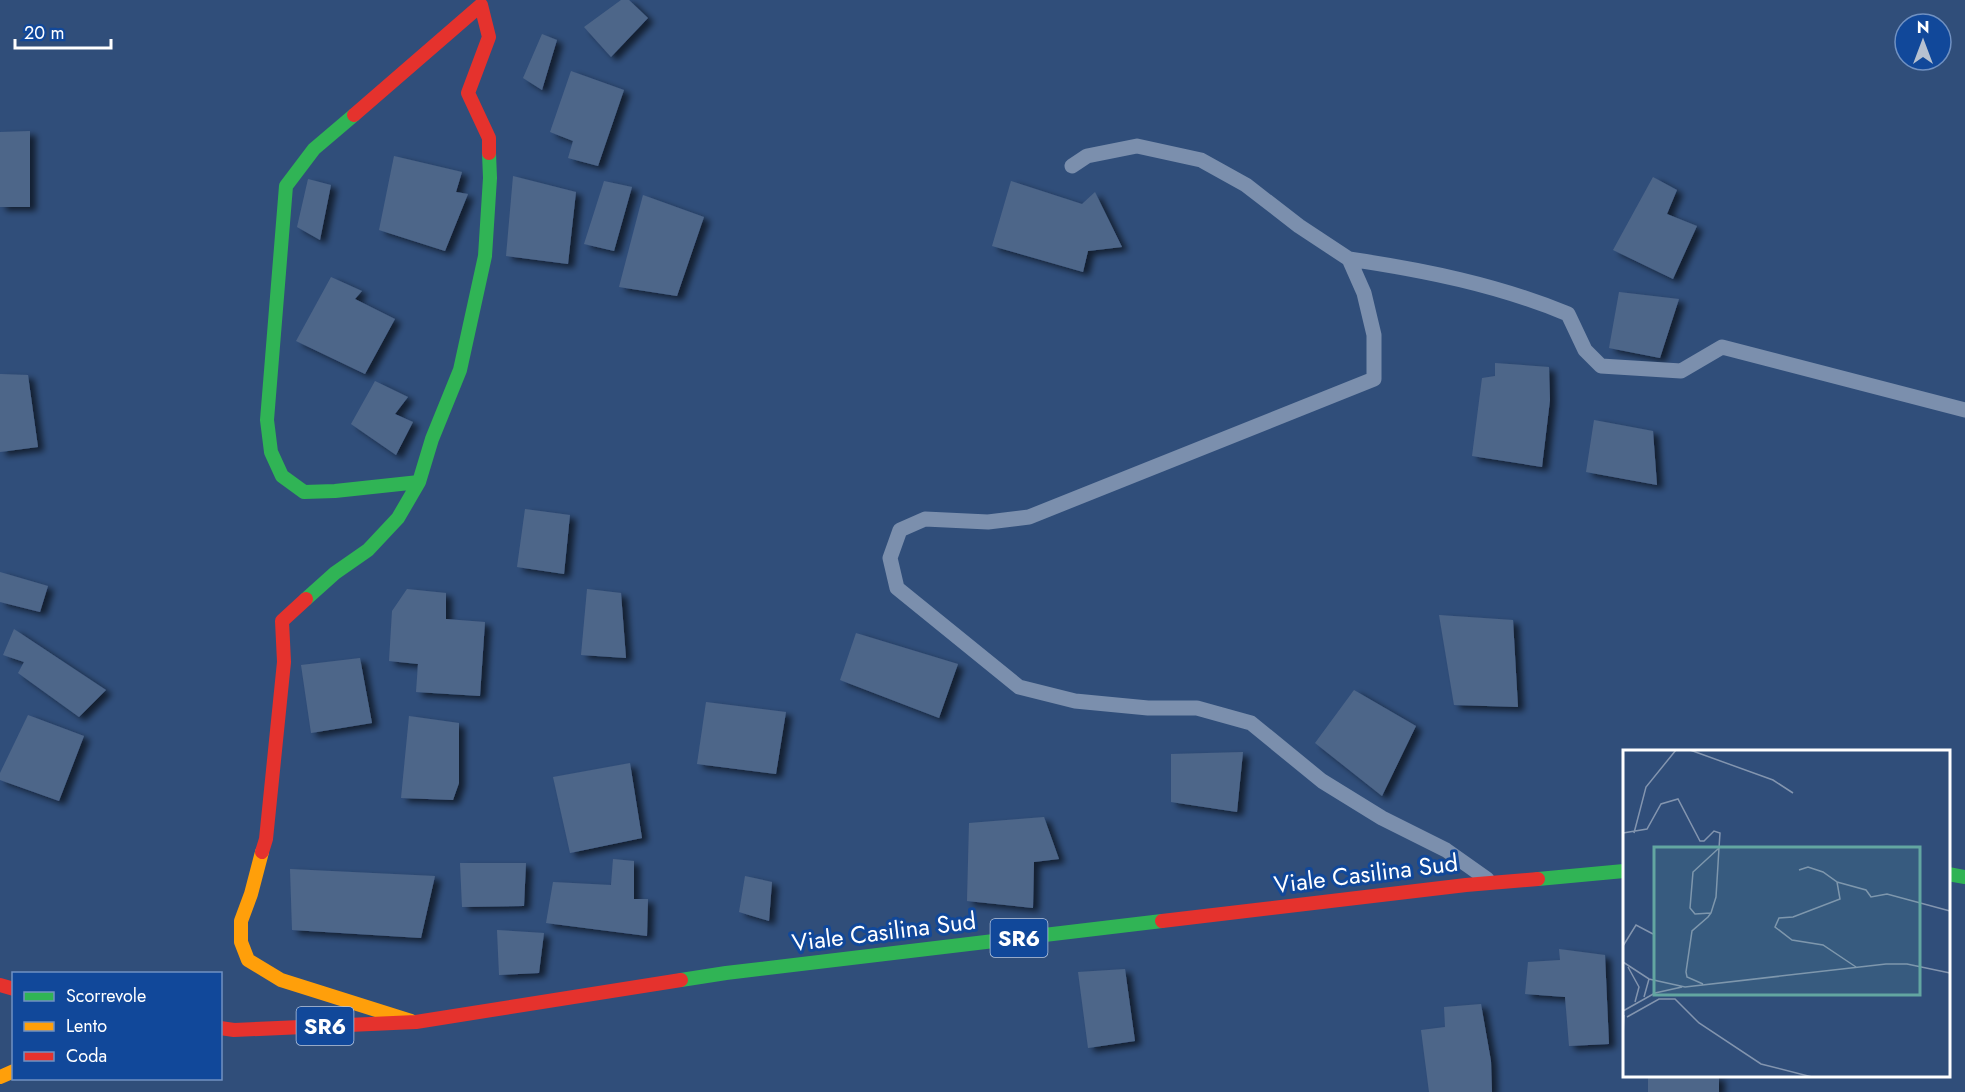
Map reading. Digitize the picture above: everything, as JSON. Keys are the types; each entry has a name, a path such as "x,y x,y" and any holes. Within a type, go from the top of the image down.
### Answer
{"street":[{"path":"416,1022 281,980 248,960 241,942 241,921 266,839 284,662 282,621 335,573 368,550 398,518 419,482 432,439 460,370 484,256 490,178 489,138 468,93 489,37 481,5 314,149 286,186 267,420 271,452 282,476 304,492 419,482"},
{"name":"Viale Casilina Sud","path":"225,1030 416,1022 726,973 1492,883 1623,871"},
{"path":"1950,874 1965,877"}],"lane":[{"path":"1072,166 1086,156 1137,146 1201,160 1246,185 1299,226 1349,259 1403,267 1492,287 1568,314 1585,350 1601,366 1681,371 1722,347 1965,410"},
{"path":"1349,259 1364,293 1374,335 1374,379 1029,518 988,522 925,519 900,530 890,558 897,588 1019,687 1075,701 1148,708 1197,708 1251,723 1322,781 1382,818 1446,850 1492,883"}],"building":[{"path":"621,0 629,0 648,18 611,57 584,27"},
{"path":"542,34 557,40 542,90 523,78"},
{"path":"571,71 624,90 598,166 568,158 573,141 550,132"},
{"path":"30,131 30,207 0,207 0,132"},
{"path":"394,156 462,172 456,192 468,194 445,251 379,230"},
{"path":"513,176 576,192 568,264 506,256"},
{"path":"1653,177 1677,190 1667,214 1697,226 1673,279 1613,250"},
{"path":"308,179 331,185 320,240 297,227"},
{"path":"604,181 632,187 614,251 584,244"},
{"path":"1011,181 1082,204 1095,192 1122,247 1088,251 1083,272 992,246"},
{"path":"643,195 704,217 677,296 619,287"},
{"path":"331,277 362,291 355,299 395,319 365,374 296,341"},
{"path":"1619,292 1679,299 1660,358 1609,348"},
{"path":"1495,363 1549,367 1550,400 1542,467 1472,456 1482,378 1495,376"},
{"path":"0,374 28,375 38,447 0,452"},
{"path":"375,381 408,397 395,414 413,422 396,455 351,424"},
{"path":"1594,420 1653,431 1657,485 1586,472"},
{"path":"525,509 570,515 564,574 517,567"},
{"path":"0,572 48,586 40,612 0,602"},
{"path":"407,589 446,593 446,619 485,622 480,696 416,692 418,664 389,661 392,611"},
{"path":"587,589 621,593 626,658 581,655"},
{"path":"1439,615 1513,620 1518,707 1454,705"},
{"path":"14,629 106,690 79,717 18,673 24,662 3,655"},
{"path":"856,633 958,664 939,718 840,680"},
{"path":"360,658 372,723 311,733 301,665"},
{"path":"1354,690 1416,726 1382,796 1315,743"},
{"path":"706,702 786,712 776,774 697,764"},
{"path":"28,715 84,736 59,801 0,780 0,773"},
{"path":"409,716 459,723 459,783 453,800 401,798"},
{"path":"1243,752 1237,812 1171,802 1171,754"},
{"path":"630,763 642,838 570,853 553,777"},
{"path":"1044,817 1059,859 1034,862 1033,908 967,901 969,823"},
{"path":"613,859 634,861 634,899 648,899 647,936 546,923 553,882 611,885"},
{"path":"460,863 526,863 524,906 462,907"},
{"path":"290,869 435,876 421,938 292,930"},
{"path":"745,876 772,882 769,921 739,912"},
{"path":"497,930 544,933 539,973 499,975"},
{"path":"1559,949 1605,955 1609,1044 1569,1046 1565,997 1525,994 1528,962 1560,960"},
{"path":"1125,969 1135,1041 1088,1048 1078,972"},
{"path":"1481,1004 1491,1061 1492,1092 1429,1092 1421,1030 1445,1027 1444,1007"},
{"path":"1648,1077 1719,1077 1719,1092 1648,1092"}],"traffic: fast":[{"path":"354,115 314,149 286,186 267,420 271,452 282,476 304,492 419,482"},
{"path":"306,599 335,573 368,550 398,518 419,482 432,439 460,370 485,256 490,178 489,153"},
{"path":"1538,879 1623,871"},
{"path":"1950,874 1965,877"},
{"path":"681,980 1162,921"}],"traffic: slow":[{"path":"262,852 241,921 241,942 248,960 281,980 411,1021"},
{"path":"0,1077 12,1072"}],"traffic: jam":[{"path":"354,115 481,5 489,37 468,93 489,138 489,153"},
{"path":"262,852 266,839 284,662 282,621 306,599"},
{"path":"1162,921 1466,885 1538,879"},
{"path":"222,1028 234,1030 416,1022 681,980"},
{"path":"0,985 12,988"}]}
